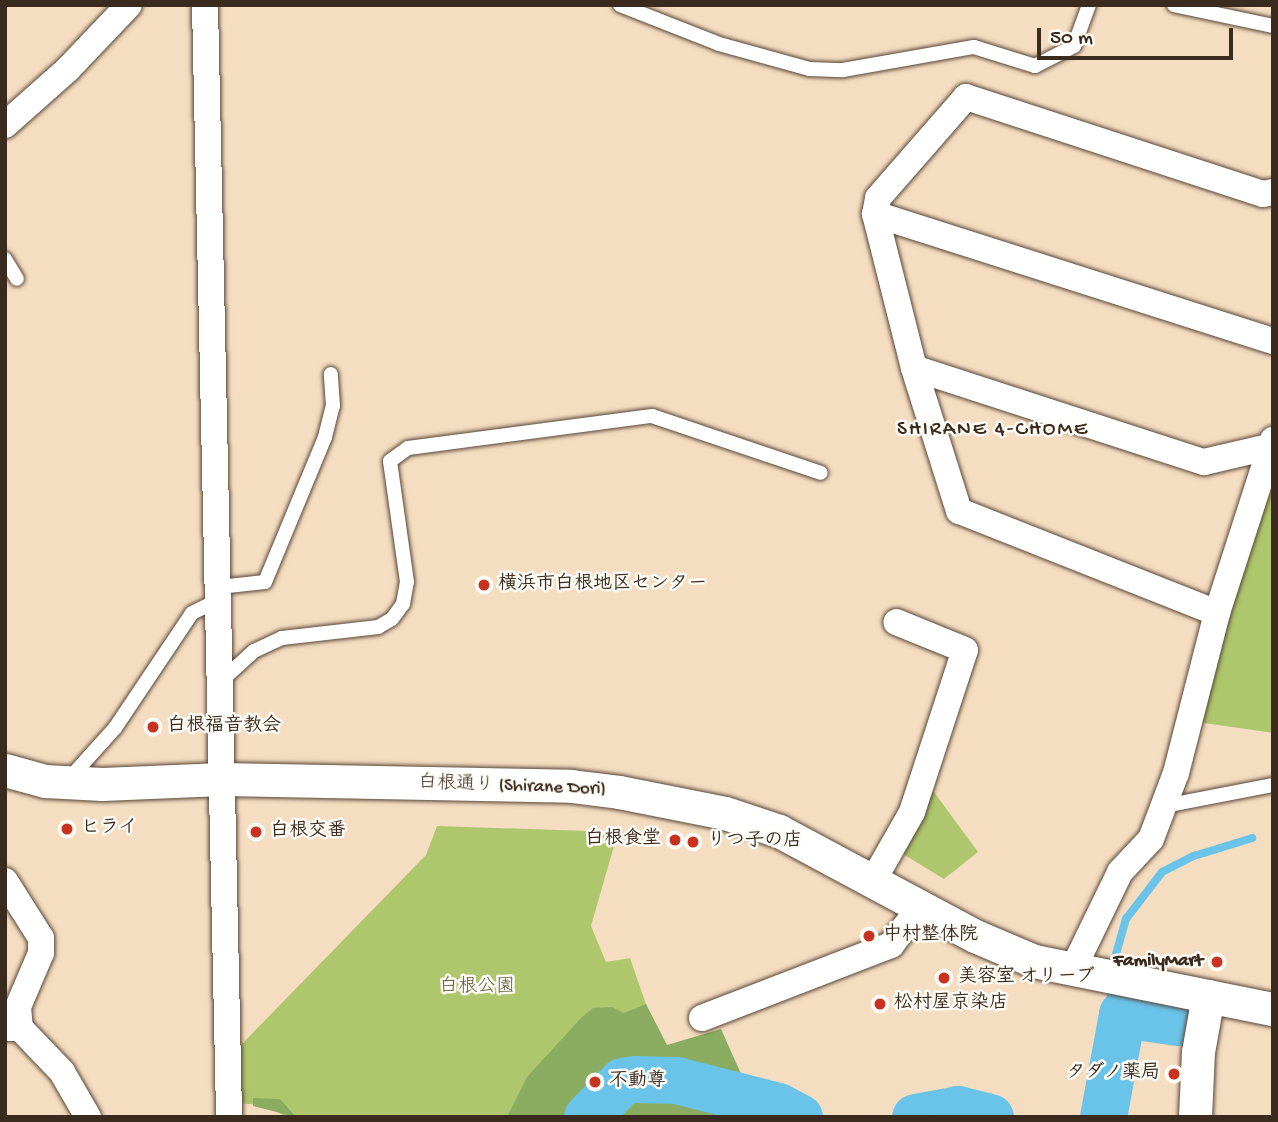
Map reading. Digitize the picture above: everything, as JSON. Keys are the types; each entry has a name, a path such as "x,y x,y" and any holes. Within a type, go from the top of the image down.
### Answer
{"street":[{"path":"5,125 68,69 129,5"},
{"path":"205,5 229,1117"},
{"path":"1217,613 959,511 914,368 874,214 878,198 966,97 1263,194 1273,192"},
{"path":"874,214 1273,341"},
{"path":"914,368 1204,462 1272,444"},
{"path":"1073,969 1121,872 1151,839 1164,806 1217,613 1272,444"},
{"path":"874,878 912,812 965,650 896,622"},
{"name":"白根通り (Shirane Dori)","path":"5,770 66,782 222,779 570,786 620,792 725,813 779,831 874,878 975,936 1034,961 1207,1005 1273,1009"},
{"path":"5,881 41,938 41,953 13,1028 62,1072 88,1117"},
{"path":"702,1018 891,946 922,905"},
{"path":"1195,1117 1198,1052 1207,1005"}],"lane":[{"path":"620,5 719,44 809,69 843,70 974,47 1035,66 1074,46 1089,5"},
{"path":"1174,5 1273,26"},
{"path":"5,259 17,279"},
{"path":"66,782 116,728 192,614 219,594 265,582 325,437 333,406 331,374"},
{"path":"221,681 254,651 282,638 378,627 392,619 403,604 407,582 390,461 408,448 652,416 821,473"},
{"path":"1164,806 1273,785"}],"green space":[{"path":"1273,474 1273,733 1197,722"},
{"path":"931,788 978,852 944,879 903,854"},
{"name":"白根公園","path":"437,826 618,832 591,926 606,962 630,958 649,1013 677,1065 578,1117 286,1117 267,1106 239,1103 237,1049 426,855"},
{"path":"646,1004 667,1045 721,1029 746,1085 731,1117 507,1117 527,1077 593,1008 612,1007 624,1013"},
{"path":"253,1098 280,1099 296,1117 253,1106"}],"waterway":[{"path":"1114,961 1126,919 1162,872 1194,856 1252,838"},
{"path":"1111,994 1110,1004 1122,1014"},
{"path":"1103,1117 1122,1014 1177,1022"},
{"path":"587,1117 622,1081 634,1079 676,1080 778,1106 799,1117"},
{"path":"915,1117 958,1109 990,1117"}],"place":[{"name":"横浜市白根地区センター","path":"484,585"},
{"name":"白根福音教会","path":"153,727"},
{"name":"ヒライ","path":"67,829"},
{"name":"白根交番","path":"256,832"},
{"name":"白根食堂","path":"675,840"},
{"name":"りつ子の店","path":"693,842"},
{"name":"中村整体院","path":"869,936"},
{"name":"FamilyMart","path":"1217,962"},
{"name":"美容室 オリーブ","path":"944,978"},
{"name":"松村屋京染店","path":"880,1004"},
{"name":"タダノ薬局","path":"1174,1074"},
{"name":"不動尊","path":"595,1082"}],"district":[{"name":"SHIRANE 4-CHOME","path":"993,431"}]}
